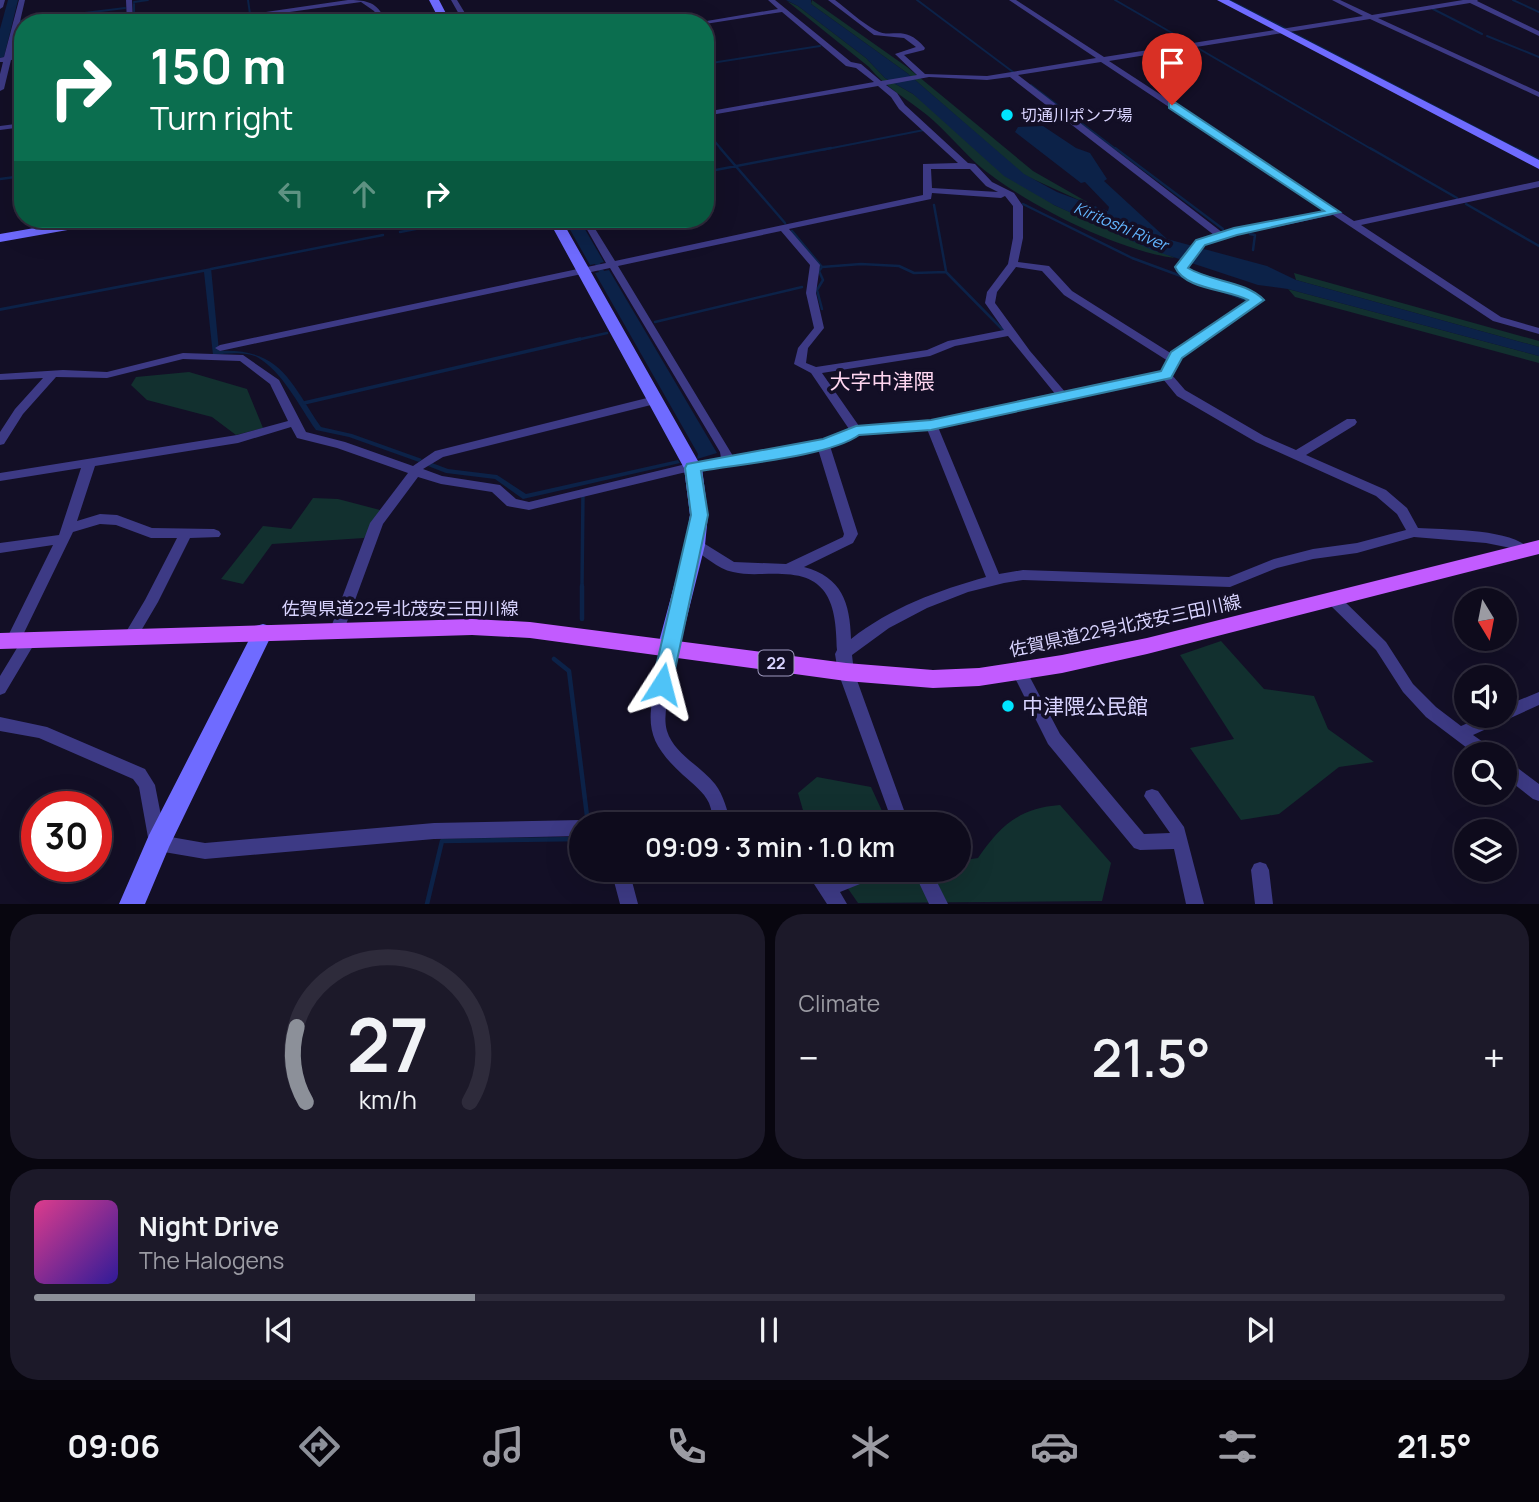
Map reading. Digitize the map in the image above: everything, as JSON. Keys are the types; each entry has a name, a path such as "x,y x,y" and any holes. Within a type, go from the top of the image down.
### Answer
{"main road":[{"name":"佐賀県道22号北茂安三田川線","path":"6,640 472,627 530,630 668,649 844,663 933,679 1020,672 1147,646 1532,549"}],"street":[{"path":"0,7 2,0"},
{"path":"259,14 362,0 379,14"},
{"path":"771,0 849,64 858,66 882,84 964,164 976,169 982,178 1011,195 1016,201 1018,238 1013,264 989,298 1010,332 1062,395"},
{"path":"831,0 876,34 902,33 921,48 903,51"},
{"path":"1012,0 1497,319 1539,331"},
{"path":"1222,0 1539,165"},
{"path":"1335,0 1539,95"},
{"path":"714,112 922,76 975,79 1011,74 1471,0 1539,34"},
{"path":"714,21 782,10"},
{"path":"0,89 3,59 14,25"},
{"path":"903,51 900,54 922,76"},
{"path":"903,51 927,69 975,79"},
{"path":"1011,74 1181,202 1220,235"},
{"path":"220,348 928,197 926,166 964,164"},
{"path":"1353,224 1539,184"},
{"path":"928,190 990,193 1016,201"},
{"path":"1166,375 1173,359 1257,300 1250,295 1195,278 1181,267 1200,243 1220,235 1334,212"},
{"path":"0,238 56,228"},
{"path":"562,228 598,267 726,452 728,461"},
{"path":"587,228 598,267 655,400 693,468 699,515 695,545 668,649 669,663 656,704 660,732 680,762 716,800 720,812"},
{"path":"783,228 815,265 811,293 819,328 803,348 800,364 815,371 856,430"},
{"path":"1013,264 1045,268 1069,293 1173,359"},
{"path":"815,371 930,353 953,343 1010,332"},
{"path":"0,377 124,373 147,363 183,356 243,358 275,382 301,435 311,440 421,465 441,480 496,488 518,506 693,468 823,444 846,438 856,430 931,425 1166,375"},
{"path":"0,441 19,412 52,374"},
{"path":"1166,375 1181,393 1260,439 1381,493 1402,511 1414,532"},
{"path":"337,630 377,523 421,465 655,400"},
{"path":"1297,455 1351,422"},
{"path":"0,477 238,439 293,423"},
{"path":"931,425 993,577"},
{"path":"791,567 848,540 851,534 823,444"},
{"path":"0,689 26,646 6,640 65,534 89,464"},
{"path":"0,548 65,534 100,519 117,520 151,533 214,534"},
{"path":"844,663 867,634 918,608 993,577 1023,575 1230,582 1274,564 1313,554 1357,548 1414,532 1486,538 1532,549"},
{"path":"130,637 185,535"},
{"path":"695,545 708,549 731,567 791,567 814,576 834,592 842,615 844,663 897,812"},
{"path":"1334,600 1381,646 1408,688 1431,712 1471,742"},
{"path":"132,904 158,844 263,632"},
{"path":"1020,672 1054,739 1140,842 1181,841"},
{"path":"1517,708 1539,698"},
{"path":"0,724 41,732 139,774 147,785 158,844"},
{"path":"1464,737 1466,731 1473,728"},
{"path":"1517,777 1539,794"},
{"path":"1152,796 1176,827 1195,904"},
{"path":"158,844 205,851 434,831 569,828"},
{"path":"1260,870 1264,904"},
{"path":"623,882 629,904"},
{"path":"833,896 855,882"},
{"path":"928,882 939,904"}],"green space":[{"path":"812,0 907,67 1033,171 1103,211 1024,175 907,73 811,4"},
{"path":"787,1 798,6 866,58 885,78 913,94 1054,205 1175,258 1152,254 1099,235 1018,194 977,164 927,115 889,87 869,67"},
{"path":"1294,273 1539,341 1539,347 1296,280"},
{"path":"1288,289 1539,356 1539,363 1295,297"},
{"path":"189,372 247,389 263,428 236,435 212,417 147,400 131,385 136,377"},
{"path":"313,498 338,499 380,510 364,538 272,544 243,584 221,579 263,526 291,529"},
{"path":"1221,641 1264,689 1314,696 1328,729 1374,762 1339,767 1279,814 1241,820 1190,748 1234,739 1180,655"},
{"path":"817,777 871,787 882,812 804,812 798,793"},
{"path":"1060,805 1111,863 1102,901 858,903 843,882 971,882 971,859 978,858 994,837 1012,821 1033,810"}],"water":[{"path":"8,0 18,0 4,57 0,58 0,29"},
{"name":"Kiritoshi River","path":"786,0 811,0 811,4 907,73 1024,174 1057,192 1108,211 1109,207 1085,182 1081,183 1015,132 1018,127 1043,126 1076,148 1090,153 1107,179 1104,181 1167,239 1267,266 1296,280 1539,347 1539,356 1288,289 1258,285 1152,250 1054,205 1004,176 913,94 885,78 866,58 798,6"},
{"path":"569,228 584,228 604,262 600,263 604,271 609,270 717,453 697,459 698,454 595,273 599,272 595,264 590,265"},
{"path":"211,268 219,351 257,355 270,362 291,382 321,427 352,434 422,459 419,462 349,437 316,430 283,380 266,363 246,354 213,355 204,272 0,311 0,308"},
{"path":"678,460 680,463 523,499 495,479 446,473 428,466 432,463 448,469 497,475 526,494"}],"waterway":[{"path":"134,2 148,0"},
{"path":"248,0 250,14"},
{"path":"917,0 1013,72"},
{"path":"1115,0 1191,44"},
{"path":"1229,0 1286,29"},
{"path":"1513,0 1539,12"},
{"path":"134,4 134,14"},
{"path":"77,14 125,8"},
{"path":"1433,9 1482,34"},
{"path":"1291,32 1519,150"},
{"path":"1487,36 1539,57"},
{"path":"714,63 820,46"},
{"path":"1196,47 1373,150"},
{"path":"1031,85 1117,150"},
{"path":"822,150 924,130"},
{"path":"714,141 722,150"},
{"path":"720,148 736,166"},
{"path":"736,166 831,148"},
{"path":"1115,148 1223,229"},
{"path":"1370,148 1457,198"},
{"path":"1516,148 1539,160"},
{"path":"714,170 736,166"},
{"path":"736,166 785,223"},
{"path":"0,179 14,177"},
{"path":"1023,204 1132,258 1246,300"},
{"path":"1466,204 1539,246"},
{"path":"934,205 946,271"},
{"path":"400,232 421,228"},
{"path":"792,231 822,267"},
{"path":"1250,234 1255,235 1253,250"},
{"path":"211,269 383,235"},
{"path":"822,267 861,264 899,266 914,273 946,272 1003,330"},
{"path":"822,267 819,271 823,280 817,290 822,309"},
{"path":"655,322 802,287"},
{"path":"572,341 607,333"},
{"path":"304,403 580,339"},
{"path":"582,587 583,492"},
{"path":"582,587 582,619"},
{"path":"554,659 569,671 587,812"},
{"path":"427,904 442,841 569,839"}],"place":[{"name":"切通川ポンプ場","path":"1007,115"},
{"name":"中津隈公民館","path":"1008,706"}],"district":[{"name":"大字中津隈","path":"882,381"}],"route":[{"path":"662,684 669,663 668,649 695,545 699,515 693,468 823,444 846,438 856,430 863,432 931,425 958,417 1053,400 1062,395 1166,375 1177,355 1257,300 1250,295 1195,278 1183,270 1181,267 1200,243 1220,235 1334,212 1172,105"}]}
